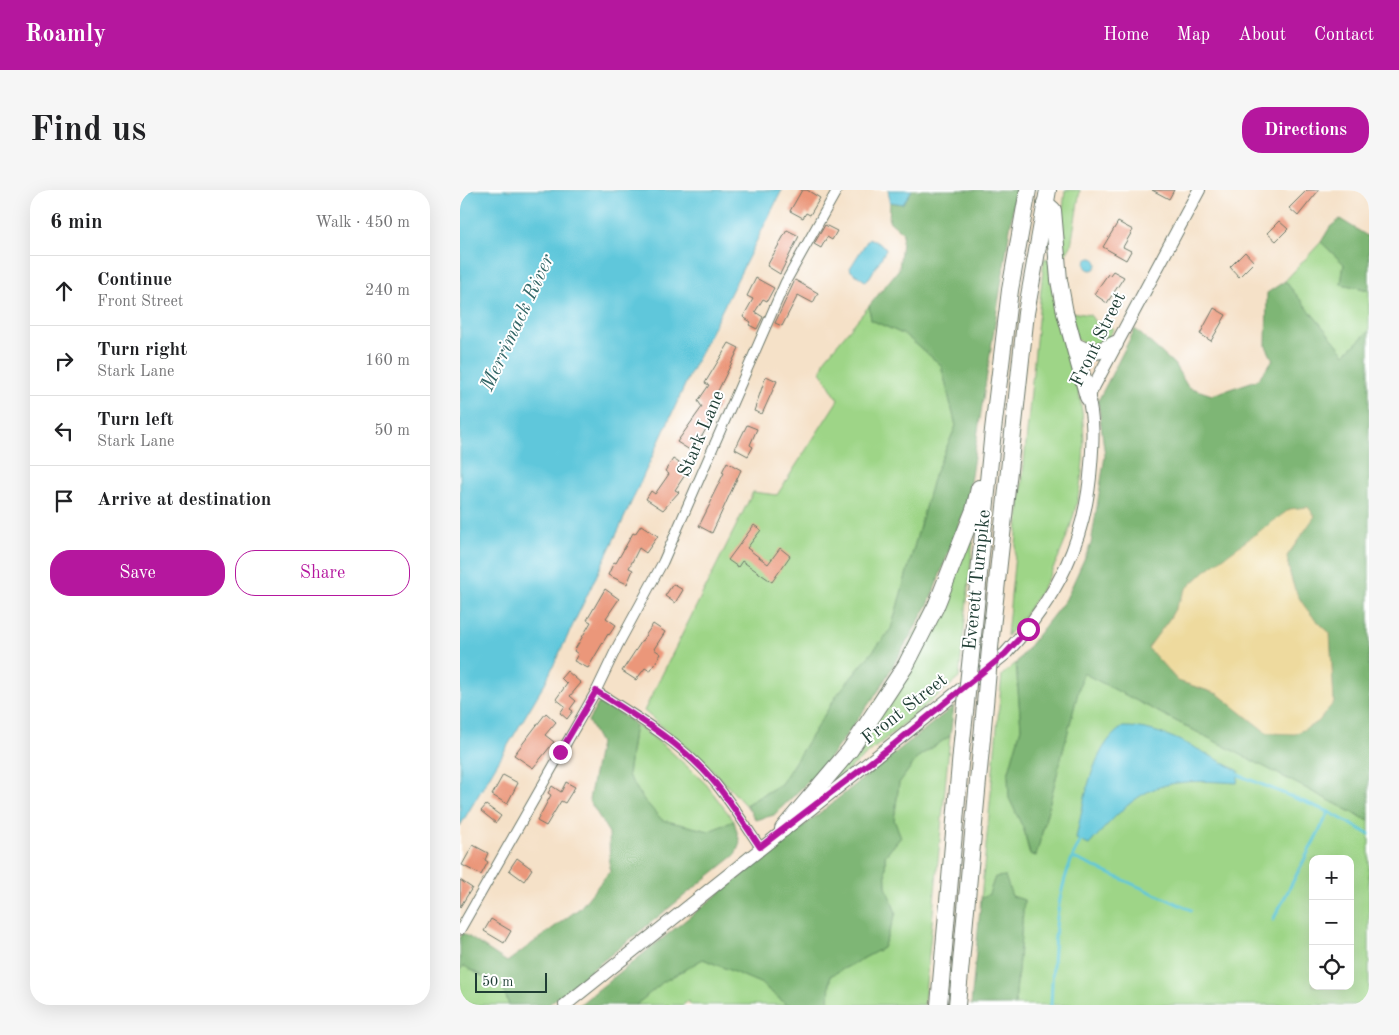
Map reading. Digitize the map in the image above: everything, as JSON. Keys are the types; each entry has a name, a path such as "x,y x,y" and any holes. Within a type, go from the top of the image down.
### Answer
{"highway":[{"name":"Everett Turnpike","path":"939,1005 962,741 993,430 1012,281 1028,190"},
{"name":"Everett Turnpike","path":"957,1005 991,637 1026,313 1047,196"},
{"path":"1047,196 1053,210 1059,280 1088,397"},
{"path":"1074,345 1084,352 1101,352 1115,344"},
{"path":"783,830 850,750 888,694 922,636 974,510 993,430"}],"main road":[{"name":"Front Street","path":"565,1005 760,847 1005,654 1035,620 1060,581 1086,510 1093,430 1088,397 1199,190"}],"street":[{"name":"Stark Lane","path":"460,930 596,691 678,532 785,283 837,190"},
{"path":"596,691 657,730 700,767 716,784 760,847"}],"green space":[{"path":"912,190 1016,190 966,507 929,603 879,690 823,767 774,815 756,820 746,805 781,784 837,695 891,629 934,476 956,426 941,365 905,335 871,320 869,306 899,269 903,233 889,221 890,202 903,204"},
{"path":"1065,190 1080,190 1071,246 1063,259 1061,231"},
{"path":"1340,219 1369,237 1369,290 1341,284 1344,264 1321,242 1330,227"},
{"path":"1321,242 1344,264 1341,284 1369,290 1369,331 1345,354 1285,281"},
{"path":"1049,258 1052,290 1080,398 1084,430 1083,463 1079,494 1059,556 1045,584 1007,636 1044,259"},
{"path":"1285,281 1345,354 1369,331 1369,821 1083,673 1036,856 1030,854 1024,830 1009,798 1008,775 1021,728 1016,663 1066,599 1091,544 1105,456 1098,401 1135,329 1174,364 1188,387 1212,395 1257,380 1273,360 1266,346 1267,293","holes":["1314,516 1287,556 1295,590 1305,608 1330,633 1334,702 1267,733 1218,694 1178,681 1148,648 1170,618 1186,589 1205,571 1237,549"]},
{"path":"869,306 871,320 905,335 941,365 956,426 934,476 891,629 837,695 781,784 745,805 713,770 644,711 753,492 777,495 838,400 821,372 825,359"},
{"path":"1071,312 1090,315 1099,327 1114,328 1106,343 1084,345 1076,337"},
{"path":"968,541 973,542 959,678 826,788"},
{"path":"1016,663 1021,728 1008,775 1009,798 1024,830 1029,853 1036,856 1083,673 1369,821 1369,1005 1015,1005 1024,900 1012,896 995,877 989,894 981,899 1002,675"},
{"path":"603,702 635,724 628,775 644,800 662,820 709,831 734,821 740,843 735,855 548,1005 509,1005 503,988 464,966 460,970 460,938 463,933 507,962 580,908 610,871 609,833 589,800 600,743 588,721 598,704"},
{"path":"954,706 950,736 918,757 899,783 894,820 901,837 885,856 886,887 896,913 883,948 830,976 829,1005 787,1005 760,983 703,959 663,982 636,1005 579,1005"},
{"path":"635,724 667,748 706,784 734,821 709,831 662,820 644,800 628,775"},
{"path":"950,736 924,1005 829,1005 830,976 883,948 896,913 886,887 885,856 901,837 894,820 899,783 918,757"},
{"path":"1005,876 1012,896 1024,900 1015,1005 971,1005 981,899 989,894 995,877"},
{"path":"703,959 760,983 787,1005 691,1005 688,1001 683,1005 636,1005 663,982"},
{"path":"463,965 503,988 509,1005 460,1005 460,970"}],"sand":[{"path":"1308,507 1315,516 1287,556 1295,590 1300,599 1312,616 1330,633 1334,702 1318,722 1295,734 1267,733 1218,694 1178,681 1148,648 1170,618 1186,589 1205,571 1290,509"}],"water":[{"name":"Merrimack River","path":"460,190 782,190 690,374 620,527 545,683 460,826"},
{"path":"888,190 912,190 903,204 890,202"},
{"path":"869,238 885,247 886,250 868,280 865,281 851,271 850,268"},
{"path":"1091,258 1097,264 1091,270 1085,264"},
{"path":"1123,727 1153,731 1183,742 1239,771 1237,783 1187,782 1169,784 1152,790 1138,798 1107,825 1089,845 1076,839 1090,777 1096,761 1112,736"}],"building":[{"path":"802,190 807,190 820,198 810,215 806,213 803,218 790,211"},
{"path":"1152,190 1174,190 1169,199"},
{"path":"1307,190 1319,190 1298,216 1289,208"},
{"path":"1279,221 1288,229 1276,241 1267,233"},
{"path":"1118,222 1133,230 1123,247 1131,251 1126,260 1103,247"},
{"path":"825,225 837,231 832,240 827,237 821,248 814,244"},
{"path":"787,230 799,236 780,274 767,266"},
{"path":"1245,252 1254,262 1239,277 1230,267"},
{"path":"1113,271 1124,277 1107,303 1094,294 1108,274 1110,275"},
{"path":"756,278 774,288 767,301 763,299 755,312 763,317 757,329 749,325 751,322 743,317 753,299 747,296"},
{"path":"795,280 818,293 813,303 798,295 782,326 775,323"},
{"path":"1214,308 1226,315 1211,341 1200,334"},
{"path":"729,343 739,348 714,399 720,404 693,452 677,442 702,407 698,401 709,385 705,383"},
{"path":"766,376 777,381 762,414 754,411"},
{"path":"747,425 757,429 750,445 753,447 748,456 735,449"},
{"path":"673,459 689,469 675,490 679,492 663,510 646,499 651,491 655,494 669,474 665,471"},
{"path":"727,462 741,470 712,533 699,526 724,473 722,472"},
{"path":"641,525 658,536 646,553 639,548 629,568 633,570 627,584 608,575 633,533 635,534"},
{"path":"754,525 761,530 747,548 768,564 780,548 790,556 772,582 742,561 738,567 728,560"},
{"path":"673,584 683,590 675,603 665,596"},
{"path":"605,589 619,599 606,618 616,625 608,634 588,668 574,661 578,654 574,651 591,622 587,620"},
{"path":"653,624 665,632 654,649 661,654 650,671 645,668 636,680 622,671"},
{"path":"567,671 581,683 570,696 576,701 570,709 573,711 567,719 560,713 565,706 556,699 567,684 561,678"},
{"path":"546,713 556,722 545,735 554,742 533,768 514,755"},
{"path":"503,775 518,783 507,804 492,795"},
{"path":"566,782 575,787 565,803 561,801 546,826 537,821 551,795 548,793 552,786 561,792"},
{"path":"486,805 501,816 496,823 481,811"},
{"path":"473,845 488,853 485,860 488,862 481,875 462,865"},
{"path":"517,858 532,869 524,881 509,870"},
{"path":"460,880 472,888 460,907"},
{"path":"491,919 511,931 504,943 484,931"}],"waterway":[{"path":"1236,774 1329,812 1369,834"},
{"path":"1273,920 1329,812"},
{"path":"1051,1005 1054,941 1060,898 1072,857 1082,838"},
{"path":"1074,858 1191,910"}],"route":[{"path":"560,752 596,691 657,730 700,767 732,805 760,847 893,745 1005,654 1028,629"}]}
